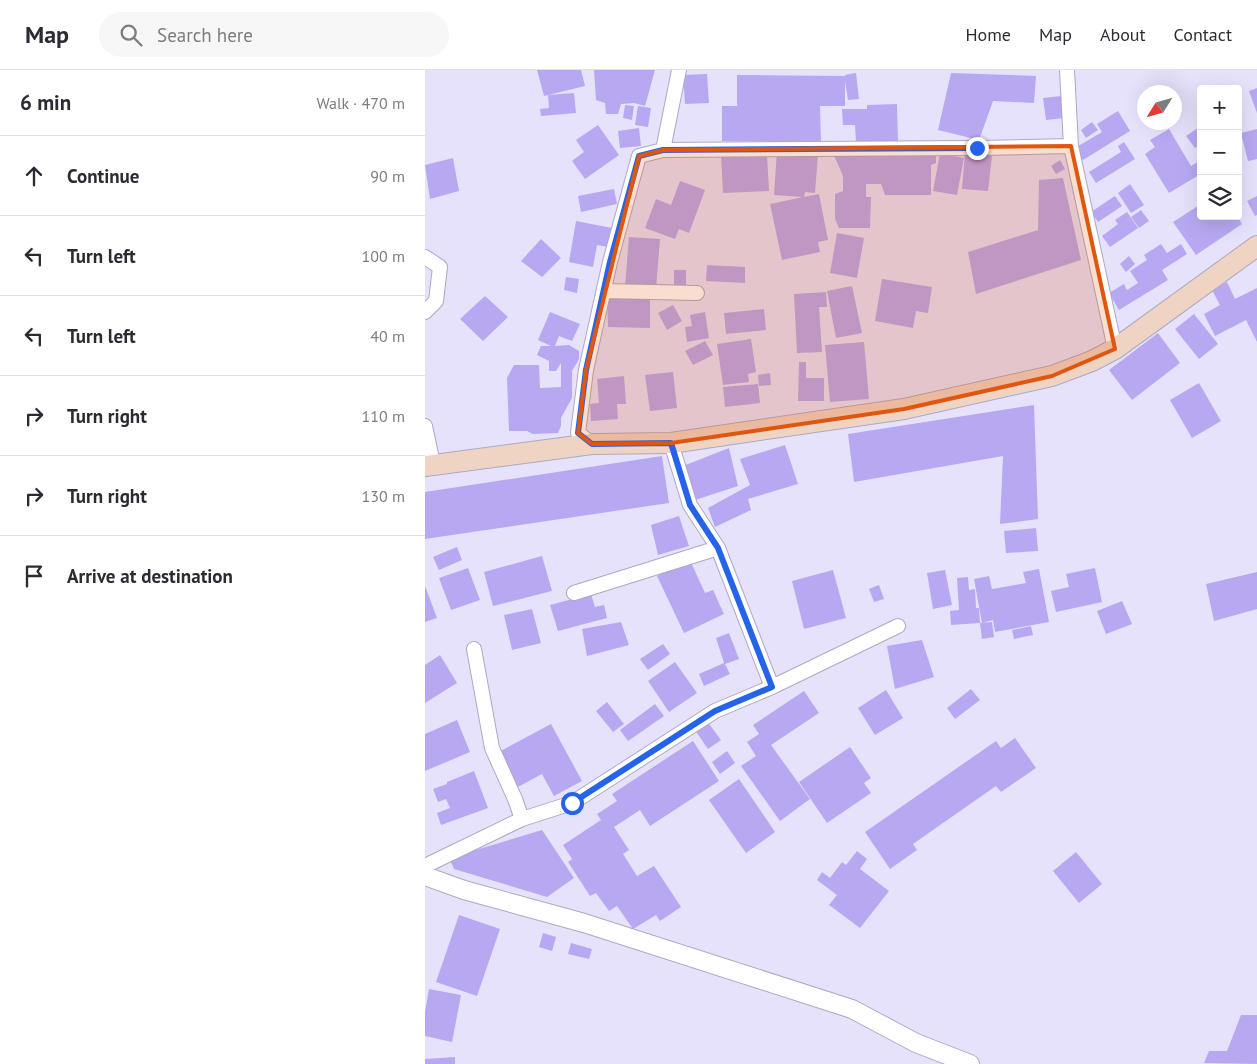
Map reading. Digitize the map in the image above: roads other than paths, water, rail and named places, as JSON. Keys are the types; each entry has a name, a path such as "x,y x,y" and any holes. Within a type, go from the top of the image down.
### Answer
{"main road":[{"path":"429,465 592,444 671,443 904,409 1052,376 1092,361 1115,349 1257,246"}],"street":[{"path":"663,150 679,70"},
{"path":"1067,70 1071,146 1115,349"},
{"path":"592,444 578,433 586,370 604,291 639,156 663,150 1071,146"},
{"path":"425,257 440,267 436,302 425,312"},
{"path":"604,291 697,293"},
{"path":"425,426 429,465"},
{"path":"671,443 690,505 718,548 772,687"},
{"path":"574,593 718,548"},
{"path":"425,866 522,819 572,803 715,711 772,687 898,626"},
{"path":"474,649 492,748 515,798 522,819"},
{"path":"425,876 584,923 852,1009 916,1043 970,1064"},
{"path":"425,886 444,883"}]}
